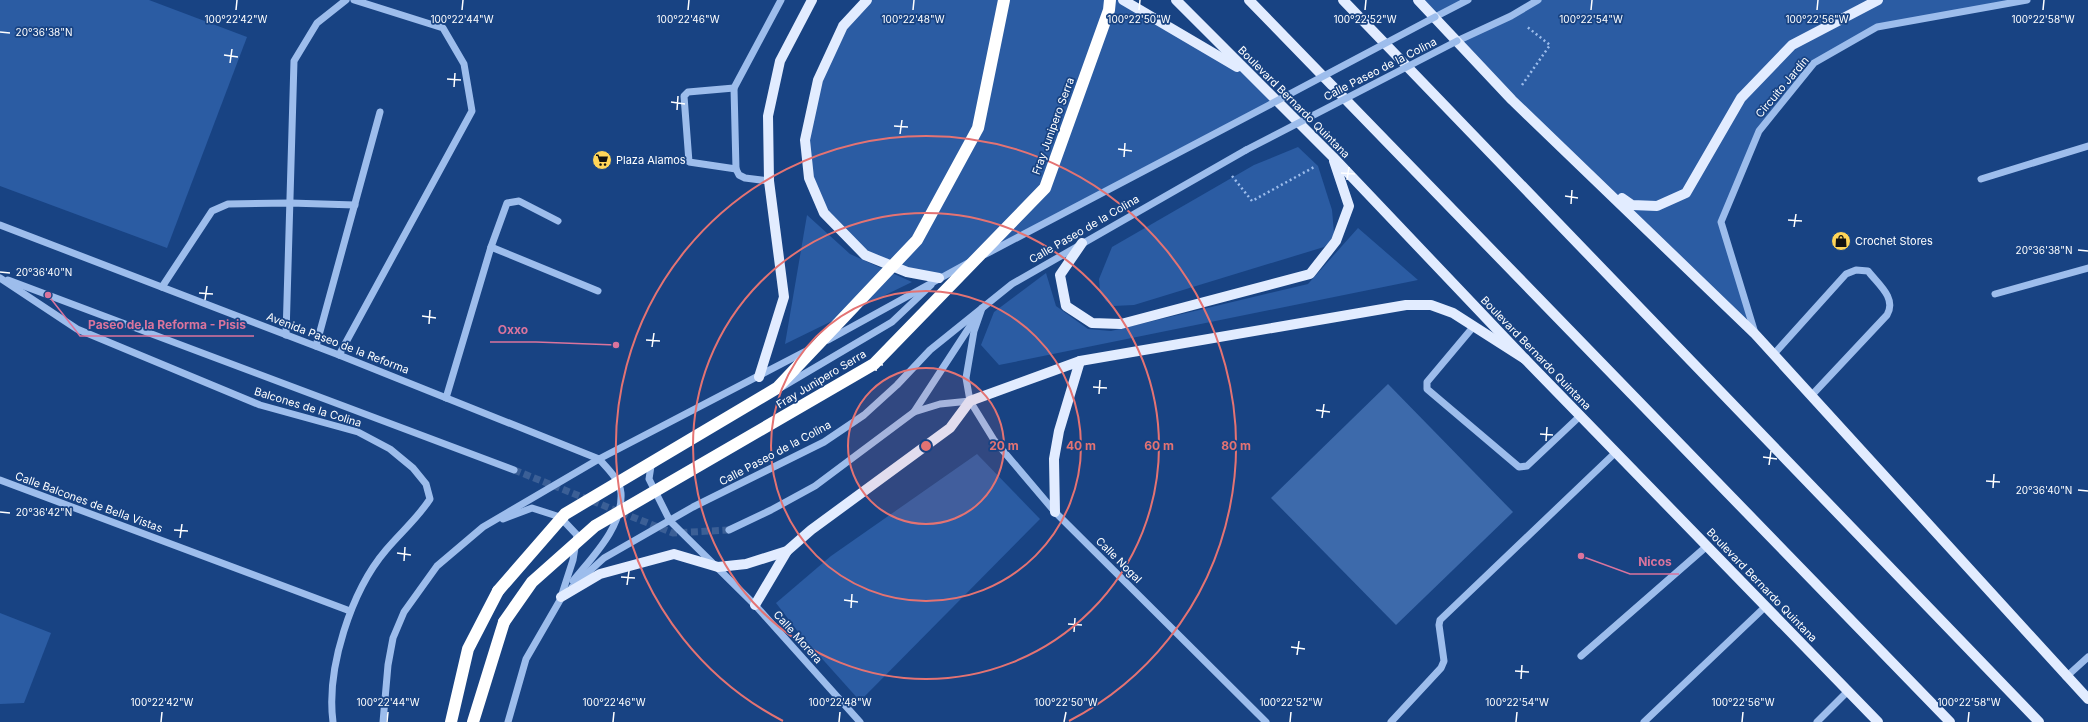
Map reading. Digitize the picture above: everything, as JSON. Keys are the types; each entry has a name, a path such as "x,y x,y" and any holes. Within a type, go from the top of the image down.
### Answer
{"highway":[{"name":"Fray Junipero Serra","path":"451,722 468,649 498,591 565,514 777,388 917,240 978,128 1004,0"},
{"name":"Fray Junipero Serra","path":"473,722 504,622 532,582 595,526 874,364 1045,188 1109,10 1110,0"}],"main road":[{"path":"759,377 784,297 769,181 768,116 780,61 812,0"},
{"path":"867,0 843,26 818,80 805,140 809,178 824,213 865,255 907,272 939,278"},
{"path":"1123,0 1250,75"},
{"name":"Boulevard Bernardo Quintana","path":"1176,0 1333,157 1524,359 1878,722"},
{"path":"1249,0 1950,722"},
{"path":"1343,0 2039,722"},
{"path":"1418,0 1512,100 1602,185 1755,334 2066,677 2088,699"},
{"path":"1602,185 1632,205 1657,206 1686,193 1741,98 1792,45 1878,0"},
{"path":"1082,242 1060,275 1066,306 1092,323 1121,324 1310,274 1336,241 1349,206 1333,157"},
{"path":"755,606 787,551 811,530 950,428 970,401 1080,361 1406,306 1431,305 1452,312 1524,359"},
{"path":"1056,512 1054,459 1059,431 1080,361"},
{"path":"561,597 600,574 674,554 718,567 746,564 787,551"},
{"path":"2066,677 2088,704"}],"street":[{"path":"286,335 294,61 317,23 346,0"},
{"path":"339,355 472,111 464,64 443,28 354,0"},
{"path":"769,181 744,178 739,175 736,168 734,88 781,0"},
{"name":"Calle Paseo de la Colina","path":"483,527 599,460 759,377 939,278 1468,0"},
{"name":"Calle Paseo de la Colina","path":"561,597 604,558 670,520 824,442 864,415 897,385 930,350 1012,284 1082,242 1246,150 1467,36 1511,16 1538,0"},
{"name":"Circuito Jardín","path":"1755,334 1721,222 1759,131 1814,63 1877,27 2027,0"},
{"path":"734,88 688,92 684,96 689,162 736,168"},
{"path":"316,346 380,112"},
{"path":"1981,179 2088,146"},
{"path":"446,398 491,247 507,203 519,201 558,221"},
{"path":"162,287 212,211 228,204 290,203 354,205"},
{"name":"Avenida Paseo de la Reforma","path":"0,225 339,355 599,460"},
{"path":"491,247 598,291"},
{"path":"1995,294 2088,268"},
{"path":"1774,354 1846,274 1856,270 1868,271 1890,298 1891,308 1887,316 1811,396"},
{"path":"0,278 514,470"},
{"name":"Balcones de la Colina","path":"0,278 77,330 260,405 358,432 390,449 413,468 426,484 430,499 420,515 385,550 369,574 350,611 332,679 333,722"},
{"name":"Calle Morera","path":"860,722 755,606 670,520 649,480 651,466 664,455 721,424 892,322 939,278"},
{"path":"729,530 771,510 815,486 914,412 940,404 970,401 966,378 969,354 982,308"},
{"path":"914,412 982,308"},
{"path":"1474,326 1427,382 1427,389 1519,467 1524,468 1580,416"},
{"name":"Calle Nogal","path":"970,401 994,440 1056,512 1266,722"},
{"path":"1391,722 1441,668 1444,661 1439,626 1440,620 1616,452"},
{"path":"510,721 526,659 561,597 596,552 618,519 621,492 613,474 599,460"},
{"name":"Calle Balcones de Bella Vistas","path":"0,480 350,611"},
{"path":"383,722 388,665 393,638 404,612 437,566 483,527 532,508 560,517 577,535 573,560 561,597"},
{"path":"1581,656 1707,546"},
{"path":"1644,722 1766,606"},
{"path":"2066,677 2088,658"},
{"path":"1817,722 1848,691"}],"path":[{"path":"1511,16 1550,45 1512,100"},
{"path":"1221,164 1252,201 1333,157"}],"shaded area":[{"path":"0,0 149,0 247,37 167,248 0,186"},
{"path":"867,0 1123,0 1250,75 1276,101 939,278 865,255 824,213 809,178 805,140 818,80 843,26"},
{"path":"1418,0 1468,0 1435,17"},
{"path":"1538,0 2027,0 1877,27 1814,63 1759,131 1721,222 1755,334 1457,41"},
{"path":"1298,147 1318,166 1332,210 1334,233 1331,241 1324,247 1134,305 1113,306 1106,301 1100,291 1099,279 1112,247 1254,165"},
{"path":"807,215 850,254 912,282 785,344"},
{"path":"1358,228 1418,280 999,365 981,345 994,312 1046,273 1056,306 1088,329 1111,331 1308,284"},
{"path":"977,454 1040,519 860,701 799,633 776,603 831,556"},
{"path":"0,613 51,633 24,703 0,704"}],"building":[{"path":"1388,384 1513,512 1396,625 1271,498"}],"tunnel":[{"path":"514,470 673,533 729,530"}],"place":[{"name":"Plaza Alamos","path":"602,160"},
{"name":"Crochet Stores","path":"1841,241"},
{"name":"Paseo de la Reforma - Pisis","path":"48,295"},
{"name":"Oxxo","path":"616,345"},
{"name":"Nicos","path":"1581,556"}]}
